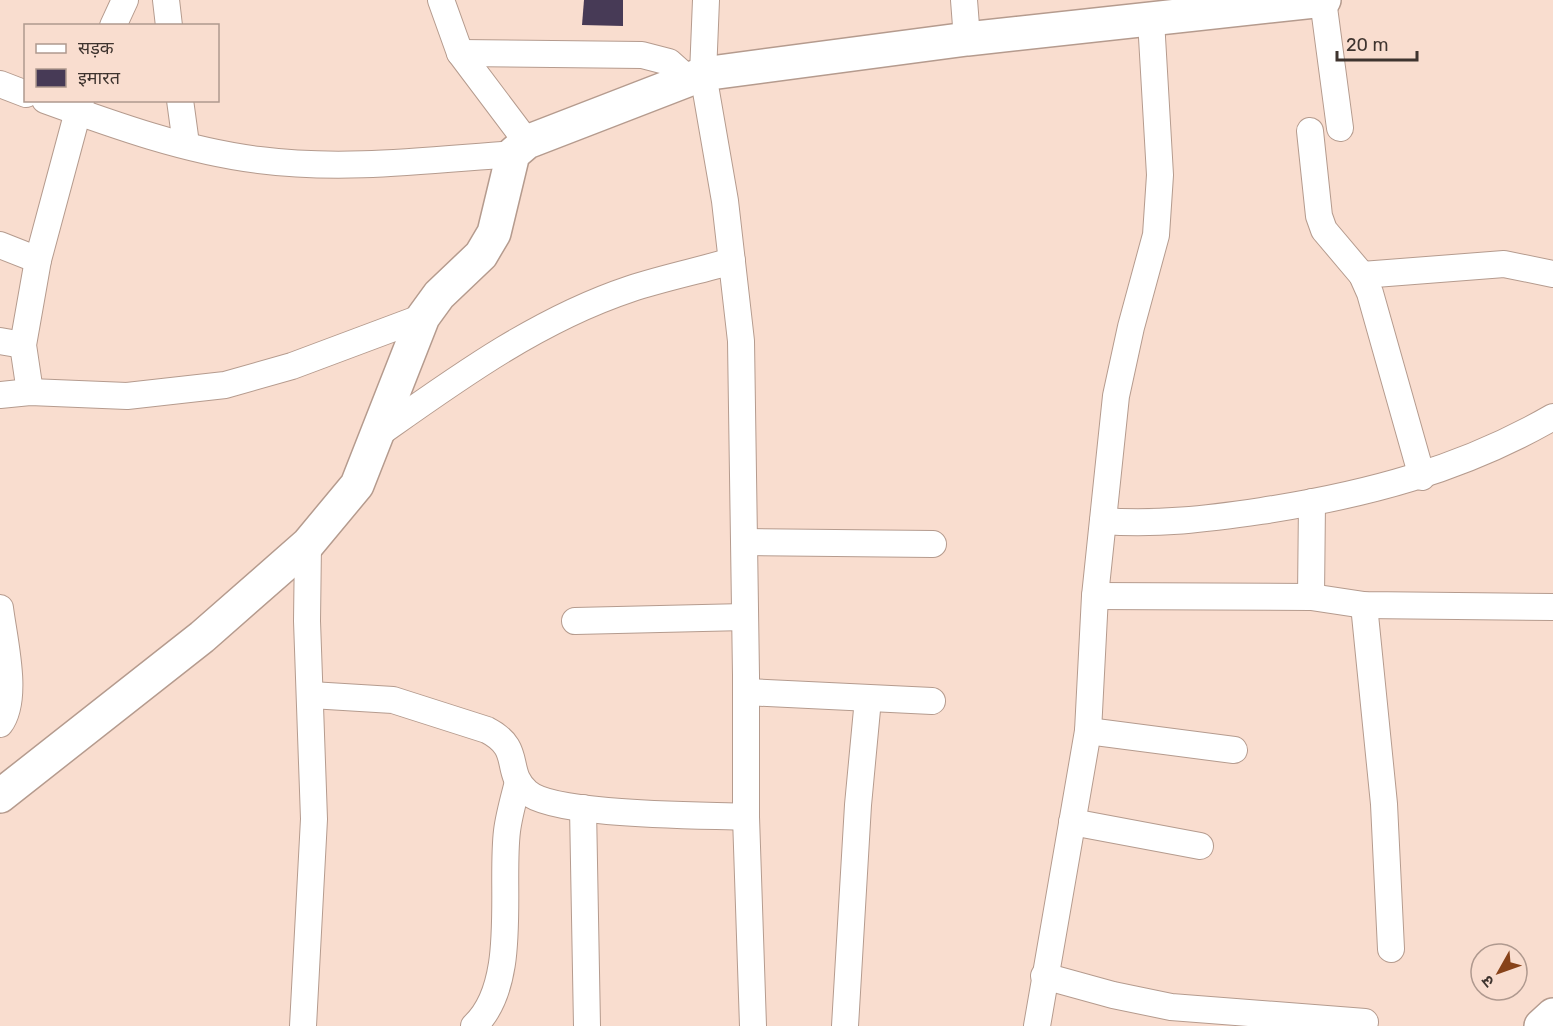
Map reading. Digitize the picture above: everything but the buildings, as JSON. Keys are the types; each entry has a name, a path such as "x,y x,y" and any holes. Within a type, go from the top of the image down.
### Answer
{"street":[{"path":"114,24 125,0"},
{"path":"166,0 169,24"},
{"path":"0,796 202,637 308,544 357,485 423,317 439,295 481,255 494,233 520,148 460,53 441,0"},
{"path":"706,0 696,76 732,261 741,340 746,617 746,817 753,1026"},
{"path":"964,0 967,39"},
{"path":"56,102 79,106 186,144 259,160 352,166 520,148 696,76 967,39 1324,0 1340,128"},
{"path":"1037,1026 1088,731 1095,596 1116,396 1131,327 1156,235 1160,175 1151,20"},
{"path":"460,53 642,55 669,62 696,76"},
{"path":"0,84 24,92"},
{"path":"180,102 186,144"},
{"path":"30,392 12,343 38,260 79,106"},
{"path":"1310,131 1319,216 1324,230 1362,274 1370,293 1422,477"},
{"path":"0,245 38,260"},
{"path":"377,435 472,367 588,306 630,289 732,261"},
{"path":"1362,274 1504,264 1553,274"},
{"path":"0,395 30,392 127,396 225,385 292,366 423,317"},
{"path":"1103,521 1142,524 1189,522 1312,502 1422,477 1504,445 1553,417"},
{"path":"1311,597 1312,502"},
{"path":"744,542 933,544"},
{"path":"303,1026 315,819 307,621 308,544"},
{"path":"1095,596 1311,597 1364,605 1553,606"},
{"path":"1364,605 1384,804 1391,949"},
{"path":"0,608 11,689 6,717 0,724"},
{"path":"575,621 746,617"},
{"path":"746,692 932,701"},
{"path":"311,695 393,700 487,730 500,737 510,748 518,782 507,830 502,959 498,986 474,1026"},
{"path":"845,1026 858,805 868,699"},
{"path":"1088,731 1234,750"},
{"path":"518,782 528,794 548,802 583,808 746,817"},
{"path":"583,808 587,1026"},
{"path":"1072,822 1200,846"},
{"path":"1044,976 1113,995 1172,1007 1365,1022"},
{"path":"1541,1026 1553,1015"}]}
